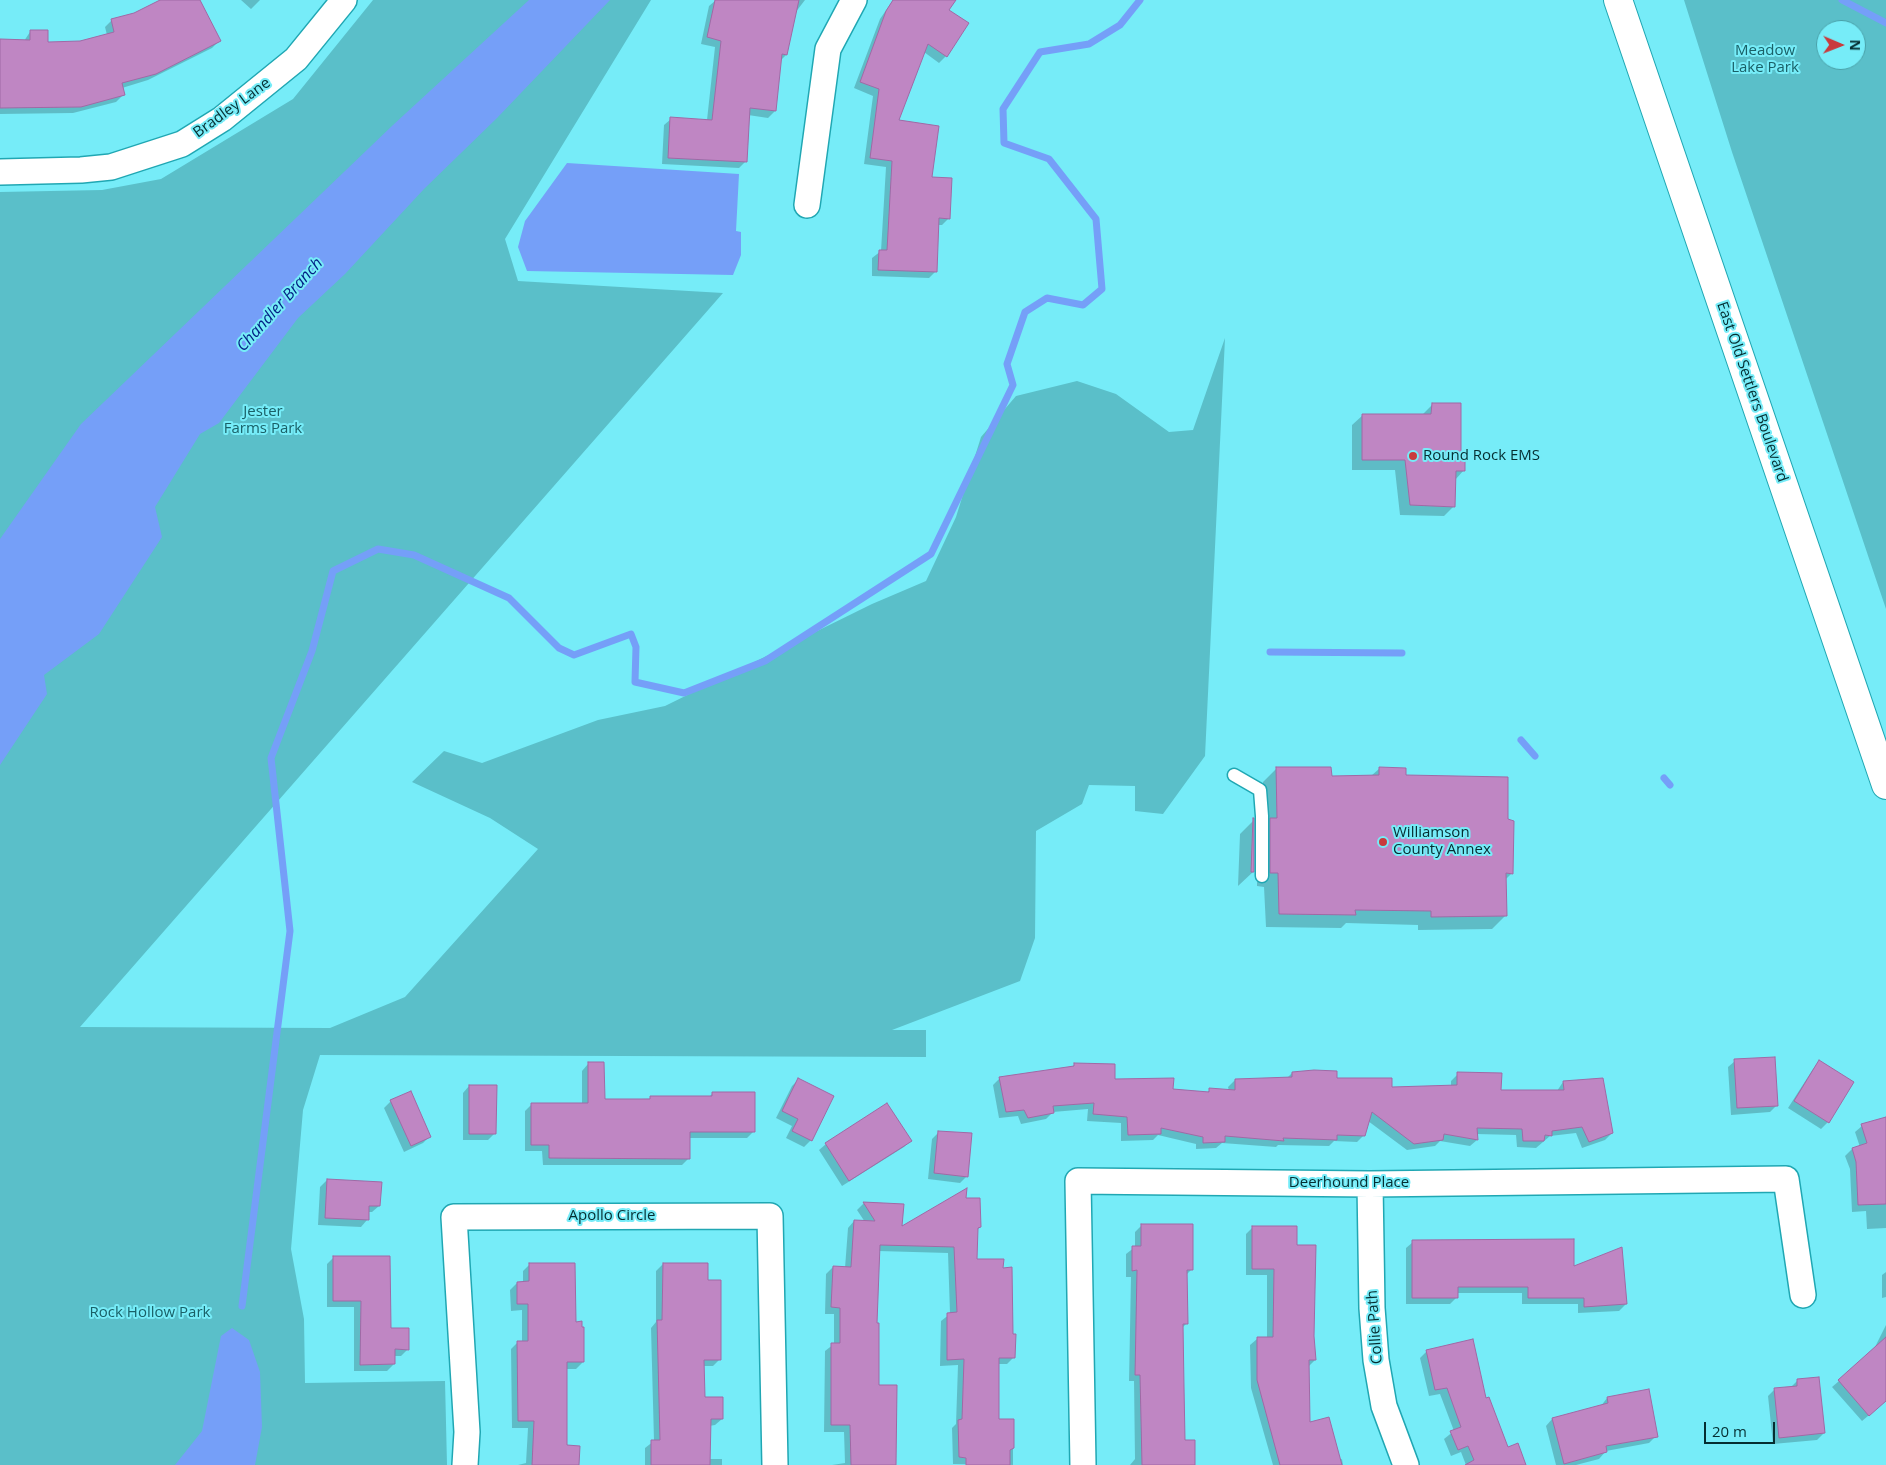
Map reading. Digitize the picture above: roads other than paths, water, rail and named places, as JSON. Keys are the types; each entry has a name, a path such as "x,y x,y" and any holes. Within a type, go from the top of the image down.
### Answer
{"main road":[{"name":"East Old Settlers Boulevard","path":"1618,0 1886,784"}],"street":[{"name":"Bradley Lane","path":"0,172 81,170 111,167 182,144 222,119 296,59 344,0"},
{"path":"807,206 828,49 854,0"},
{"name":"Deerhound Place","path":"1083,1465 1078,1182 1370,1184 1786,1179 1803,1295"},
{"name":"Collie Path","path":"1370,1184 1372,1308 1376,1360 1384,1406 1406,1465"},
{"name":"Apollo Circle","path":"465,1465 467,1432 454,1216 770,1216 775,1465"}],"lane":[{"path":"1234,776 1260,790 1262,876"}],"water":[{"name":"Chandler Branch","path":"529,0 610,0 497,118 424,189 345,274 298,318 219,423 200,434 155,507 162,537 99,634 44,675 47,694 0,765 0,539 81,424 393,125"},
{"path":"567,163 739,174 736,231 741,232 741,255 733,275 527,271 518,247 525,221"},
{"path":"232,1328 249,1340 260,1372 262,1427 255,1465 175,1465 202,1431 221,1336"}],"waterway":[{"path":"242,1306 290,931 271,758 312,651 333,571 378,549 414,555 509,598 559,648 574,655 631,634 636,647 635,682 684,693 765,661 931,554 1013,385 1007,364 1025,312 1047,298 1083,305 1102,289 1096,219 1049,159 1004,143 1003,109 1040,52 1089,44 1120,25 1140,0"},
{"path":"1842,0 1886,23"},
{"path":"1270,652 1402,653"},
{"path":"1521,740 1535,756"},
{"path":"1664,778 1670,785"}],"place":[{"name":"Round Rock EMS","path":"1413,456"},
{"name":"Williamson County Annex","path":"1383,842"}],"park label":[{"name":"Meadow Lake Park","path":"1765,60"},
{"name":"Jester Farms Park","path":"263,420"},
{"name":"Rock Hollow Park","path":"150,1313"}]}
